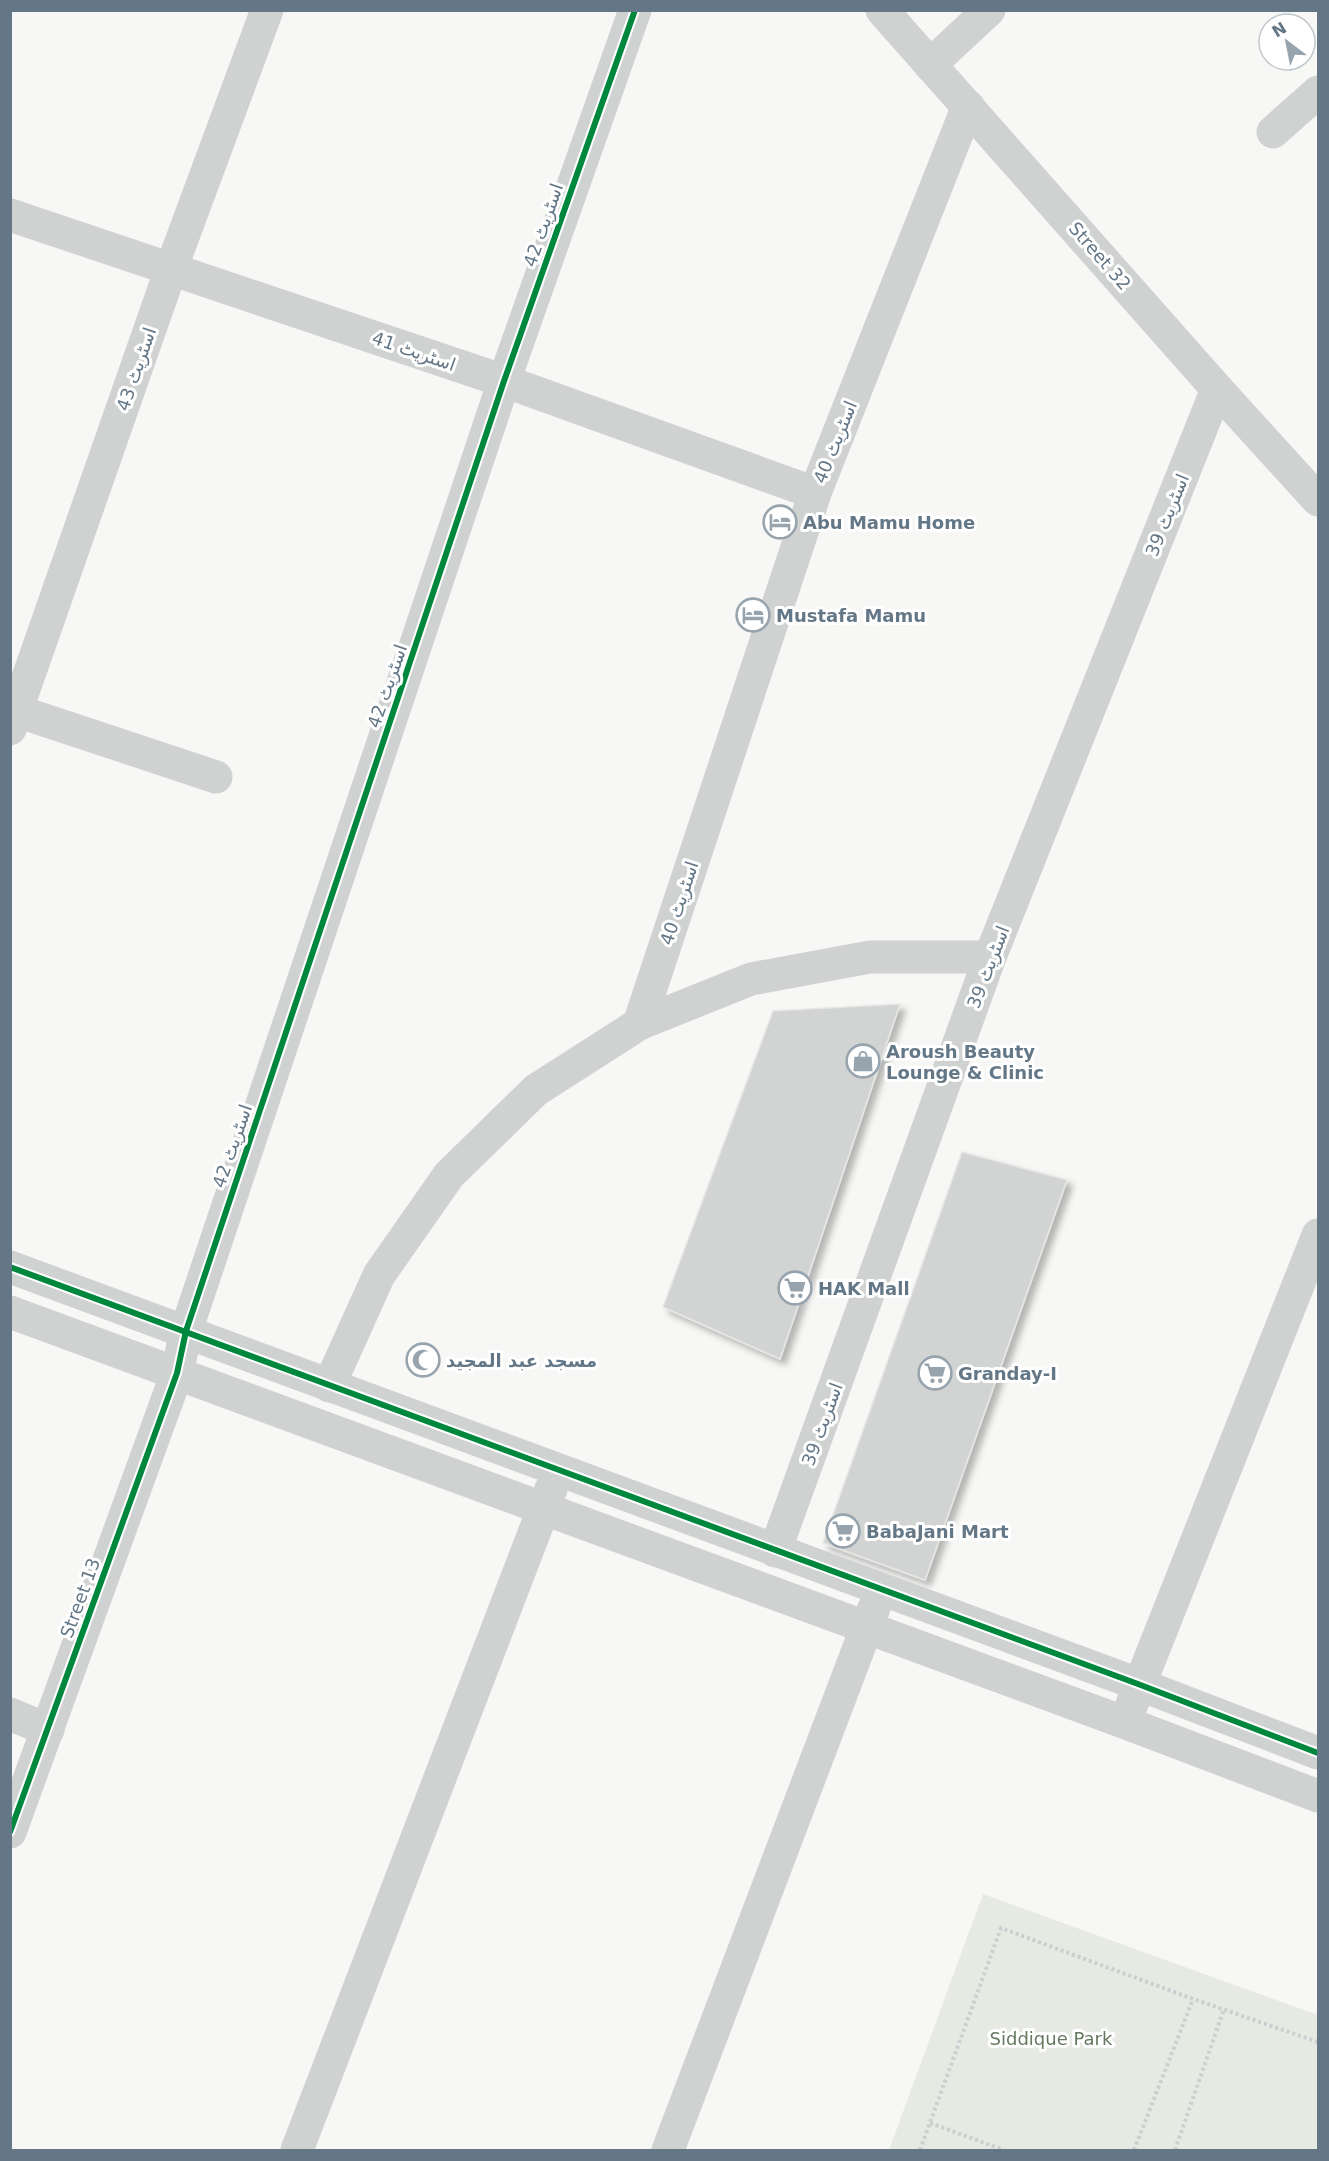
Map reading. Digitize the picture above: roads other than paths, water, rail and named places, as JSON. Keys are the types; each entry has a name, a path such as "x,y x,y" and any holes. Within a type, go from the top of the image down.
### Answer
{"street":[{"name":"اسٹریٹ 43","path":"14,720 171,269 267,10"},
{"name":"اسٹریٹ 42","path":"177,1373 186,1331 504,381 635,10"},
{"name":"Street 32","path":"882,10 1318,500"},
{"path":"930,65 989,10"},
{"path":"1273,132 1318,92"},
{"name":"اسٹریٹ 40","path":"639,1024 815,493 968,106"},
{"name":"اسٹریٹ 41","path":"10,215 504,381 815,493"},
{"name":"اسٹریٹ 39","path":"775,1551 990,957 1217,389"},
{"path":"14,720 216,777"},
{"path":"329,1386 379,1275 449,1175 536,1090 639,1024 751,979 870,957 990,957"},
{"path":"1126,1723 1138,1684 1318,1235"},
{"path":"10,1267 1138,1684 1318,1753"},
{"path":"10,1312 1126,1723 1318,1796"},
{"name":"Street 13","path":"10,1832 177,1373"},
{"path":"297,2151 558,1471"},
{"path":"668,2151 880,1590"},
{"path":"10,1714 48,1730"}],"place":[{"name":"Abu Mamu Home","path":"780,522"},
{"name":"Mustafa Mamu","path":"753,615"},
{"name":"Aroush Beauty Lounge & Clinic","path":"863,1061"},
{"name":"HAK Mall","path":"795,1288"},
{"name":"مسجد عبد المجید","path":"423,1360"},
{"name":"Granday-I","path":"935,1373"},
{"name":"BabaJani Mart","path":"843,1531"}],"park label":[{"name":"Siddique Park","path":"1051,2038"}]}
